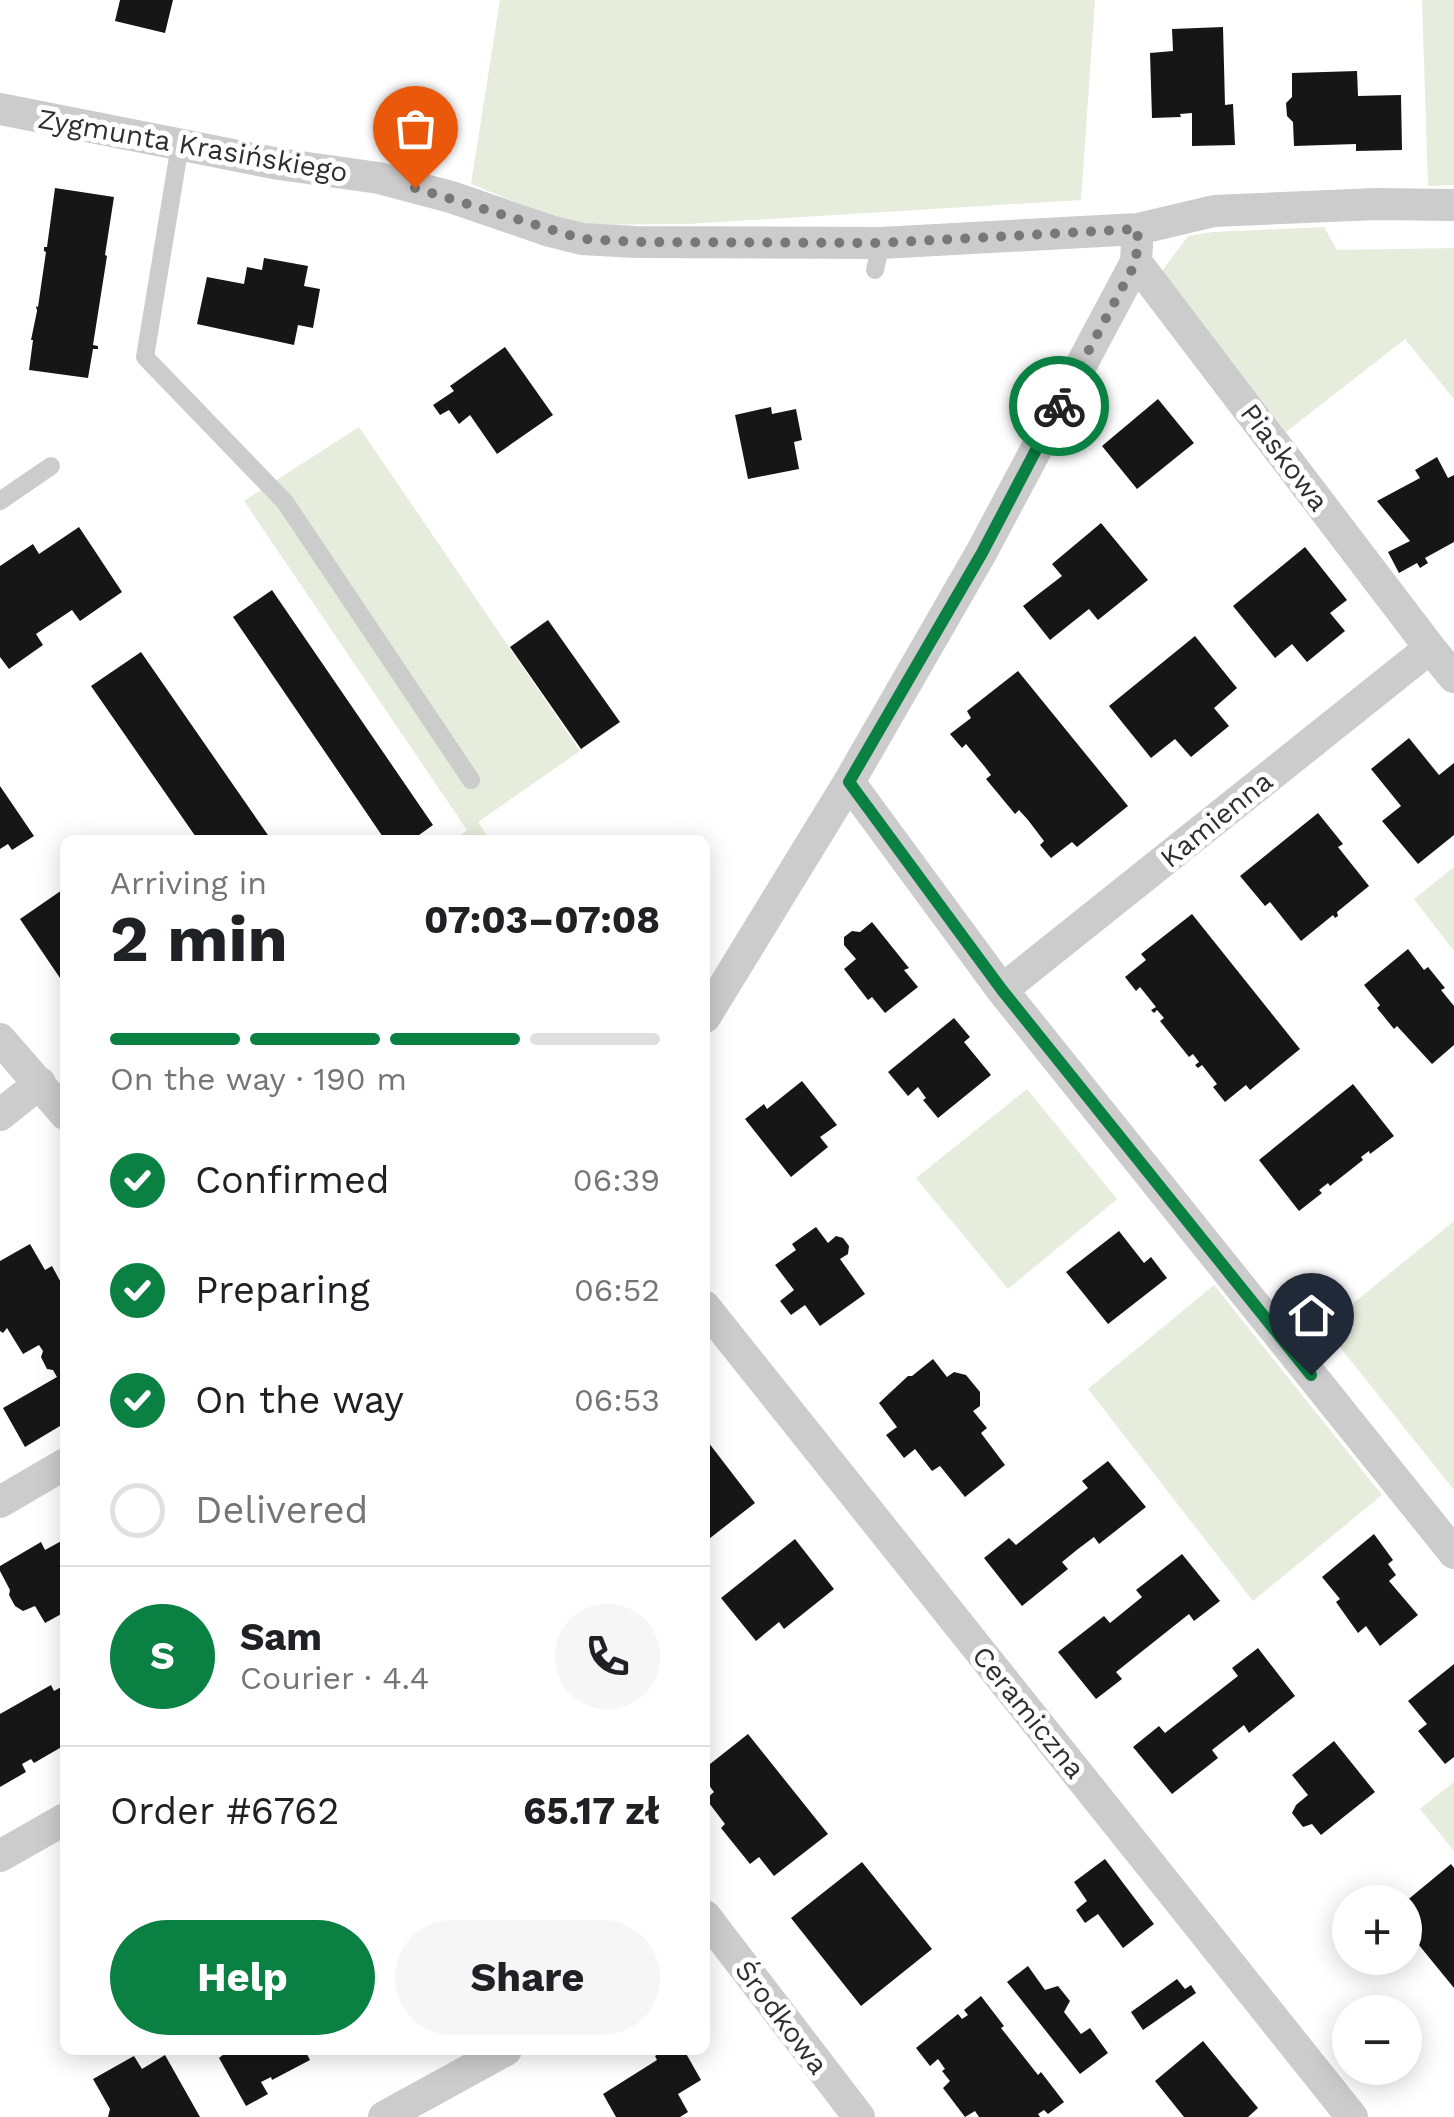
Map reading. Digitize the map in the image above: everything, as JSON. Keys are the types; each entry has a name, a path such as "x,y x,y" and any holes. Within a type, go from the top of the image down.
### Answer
{"street":[{"name":"Zygmunta Krasińskiego","path":"0,109 279,164 379,178 582,239 878,256 1137,245 1214,211 1454,205"},
{"name":"Piaskowa","path":"1137,245 1454,677"},
{"path":"710,1010 982,553 1137,245"},
{"name":"Kamienna","path":"1002,990 1430,648"},
{"path":"849,782 1002,990 1454,1553"},
{"path":"0,1038 60,1108"},
{"path":"0,1115 40,1084"},
{"name":"Ceramiczna","path":"710,1313 1352,2117"},
{"path":"0,1502 60,1467"},
{"path":"0,1856 60,1822"},
{"name":"Środkowa","path":"710,1931 859,2117"},
{"path":"384,2117 497,2055"}],"lane":[{"path":"180,144 145,356 285,502 471,780"},
{"path":"0,501 51,466"}],"green space":[{"path":"500,0 1095,0 1081,200 688,224 572,225 471,184"},
{"path":"1422,0 1454,0 1454,185 1428,186"},
{"path":"1324,227 1337,250 1454,248 1454,399 1405,339 1286,432 1162,271 1188,236"},
{"path":"359,427 580,751 478,822 487,835 461,835 467,830 244,501"},
{"path":"1454,867 1454,951 1414,899"},
{"path":"1027,1089 1117,1199 1008,1289 916,1178"},
{"path":"1454,1221 1454,1490 1324,1327"},
{"path":"1214,1285 1382,1495 1253,1601 1088,1389"},
{"path":"1454,1782 1454,1851 1420,1809"}],"building":[{"path":"120,0 173,0 165,33 115,21"},
{"path":"1223,27 1225,105 1233,104 1235,145 1192,146 1192,113 1152,118 1150,53 1173,51 1172,29"},
{"path":"1357,71 1358,96 1401,95 1402,150 1356,151 1356,144 1294,146 1293,122 1287,116 1286,103 1292,97 1292,73"},
{"path":"55,188 114,197 93,345 98,349 93,349 88,378 29,370"},
{"path":"264,258 308,266 304,286 320,289 313,328 298,325 294,345 197,324 207,277 244,284 247,267 262,270"},
{"path":"505,347 553,415 497,454 470,415 459,424 449,410 440,415 433,405 454,391 450,386"},
{"path":"1158,399 1194,443 1137,489 1102,446"},
{"path":"771,407 772,414 796,409 802,440 794,442 799,469 748,479 735,415"},
{"path":"1437,457 1448,478 1454,475 1454,542 1425,558 1428,563 1420,568 1417,563 1399,573 1388,552 1410,541 1377,501 1420,478 1415,470"},
{"path":"1101,523 1148,580 1098,620 1089,609 1050,640 1023,606 1062,576 1052,564"},
{"path":"79,527 122,592 80,621 72,610 36,634 43,645 9,669 0,657 0,566 33,544 39,554"},
{"path":"1305,547 1347,600 1330,613 1345,631 1307,662 1292,644 1275,658 1233,606"},
{"path":"272,590 433,825 419,835 382,835 233,617"},
{"path":"548,620 620,722 581,749 510,647"},
{"path":"1195,636 1237,688 1214,708 1229,726 1191,757 1175,739 1151,758 1109,706"},
{"path":"141,652 268,835 195,835 91,686"},
{"path":"1018,671 1128,806 1077,847 1072,842 1051,858 1028,820 1019,810 1015,814 986,779 991,775 985,767 966,744 962,748 950,734 971,718 967,711"},
{"path":"1409,738 1439,775 1454,763 1454,835 1418,864 1382,821 1401,806 1371,769"},
{"path":"0,786 34,836 12,850 8,844 0,849"},
{"path":"1318,813 1343,844 1338,847 1369,886 1337,912 1338,916 1333,915 1301,941 1270,902 1265,906 1240,876"},
{"path":"60,891 60,978 20,919"},
{"path":"1192,914 1300,1049 1250,1090 1246,1085 1225,1102 1202,1065 1195,1065 1199,1062 1193,1054 1189,1057 1160,1021 1164,1018 1157,1010 1151,1010 1156,1007 1140,987 1136,991 1125,977 1146,960 1141,954"},
{"path":"872,922 909,968 904,970 918,987 885,1013 872,997 868,1000 844,969 856,959 844,945 844,937 852,931 860,932"},
{"path":"1408,949 1445,988 1441,990 1454,1006 1454,1045 1432,1064 1397,1026 1394,1029 1364,985"},
{"path":"954,1018 970,1037 964,1042 991,1075 938,1118 918,1087 908,1096 888,1072"},
{"path":"802,1081 837,1125 820,1137 828,1147 791,1177 745,1119 764,1104 767,1109"},
{"path":"1353,1084 1394,1136 1361,1157 1363,1160 1330,1186 1328,1183 1319,1190 1322,1193 1299,1211 1259,1160"},
{"path":"816,1227 828,1243 836,1236 849,1246 848,1254 840,1259 865,1294 820,1326 805,1305 791,1315 780,1301 794,1290 775,1265 796,1250 792,1244"},
{"path":"1119,1231 1144,1263 1151,1257 1167,1278 1108,1324 1066,1272"},
{"path":"30,1244 45,1270 52,1266 60,1281 60,1426 25,1447 3,1408 57,1377 47,1369 39,1345 23,1354 7,1328 3,1333 0,1331 0,1261"},
{"path":"933,1359 947,1377 954,1372 966,1375 980,1392 980,1406 973,1411 987,1428 981,1433 1005,1465 965,1497 940,1466 932,1471 915,1449 904,1458 886,1435 897,1427 879,1403"},
{"path":"710,1444 755,1503 710,1538"},
{"path":"1108,1461 1146,1507 1099,1544 1094,1537 1078,1549 1062,1562 1068,1569 1022,1606 984,1558 1009,1538 1016,1545 1088,1488 1082,1481"},
{"path":"1374,1534 1393,1560 1388,1564 1396,1575 1389,1581 1418,1615 1380,1646 1366,1626 1358,1633 1336,1602 1340,1599 1322,1577"},
{"path":"795,1539 834,1589 784,1629 779,1622 756,1641 721,1598"},
{"path":"41,1542 45,1550 60,1542 60,1615 45,1623 35,1606 23,1611 15,1606 0,1566"},
{"path":"1182,1554 1220,1601 1194,1621 1189,1614 1116,1672 1122,1679 1096,1699 1058,1652 1104,1616 1110,1623 1142,1597 1136,1590"},
{"path":"1258,1648 1295,1696 1249,1733 1244,1725 1212,1750 1218,1758 1172,1794 1133,1747 1159,1726 1165,1733 1238,1676 1232,1668"},
{"path":"1454,1664 1454,1757 1445,1764 1418,1731 1427,1724 1408,1701"},
{"path":"51,1685 54,1691 60,1688 60,1748 34,1763 31,1759 22,1764 26,1772 0,1787 0,1714"},
{"path":"748,1734 828,1834 774,1876 759,1857 750,1864 721,1828 725,1824 710,1804 714,1792 710,1787 710,1764"},
{"path":"1334,1741 1375,1792 1321,1835 1312,1824 1303,1827 1292,1813 1308,1795 1292,1775"},
{"path":"1105,1859 1154,1924 1123,1948 1098,1914 1085,1923 1076,1910 1087,1901 1074,1882"},
{"path":"862,1862 932,1949 861,2006 791,1918"},
{"path":"1451,1864 1454,1868 1454,1988 1422,1949 1422,1888"},
{"path":"1028,1966 1045,1990 1058,1986 1070,2001 1064,2012 1081,2034 1090,2028 1108,2053 1080,2074 1007,1982"},
{"path":"1177,1979 1185,1989 1191,1985 1196,1993 1143,2030 1131,2012"},
{"path":"981,1996 1004,2026 1001,2028 1064,2102 1048,2114 1044,2110 1038,2114 1040,2117 979,2117 975,2111 965,2117 943,2088 950,2081 938,2059 930,2066 916,2048 958,2014 962,2019 968,2015 964,2010"},
{"path":"1203,2041 1258,2108 1248,2117 1184,2117 1155,2081"},
{"path":"165,2055 200,2117 108,2117 110,2109 93,2079 134,2056 142,2069"},
{"path":"308,2055 310,2060 261,2082 268,2094 246,2106 219,2058"},
{"path":"687,2055 701,2080 678,2094 688,2112 680,2117 616,2117 603,2094 657,2060 655,2056"}],"way so far":[{"path":"415,188 582,239 881,243 1138,229 1136,262 1059,406"}],"route":[{"path":"1059,406 982,553 849,782 1002,990 1311,1375"}]}
